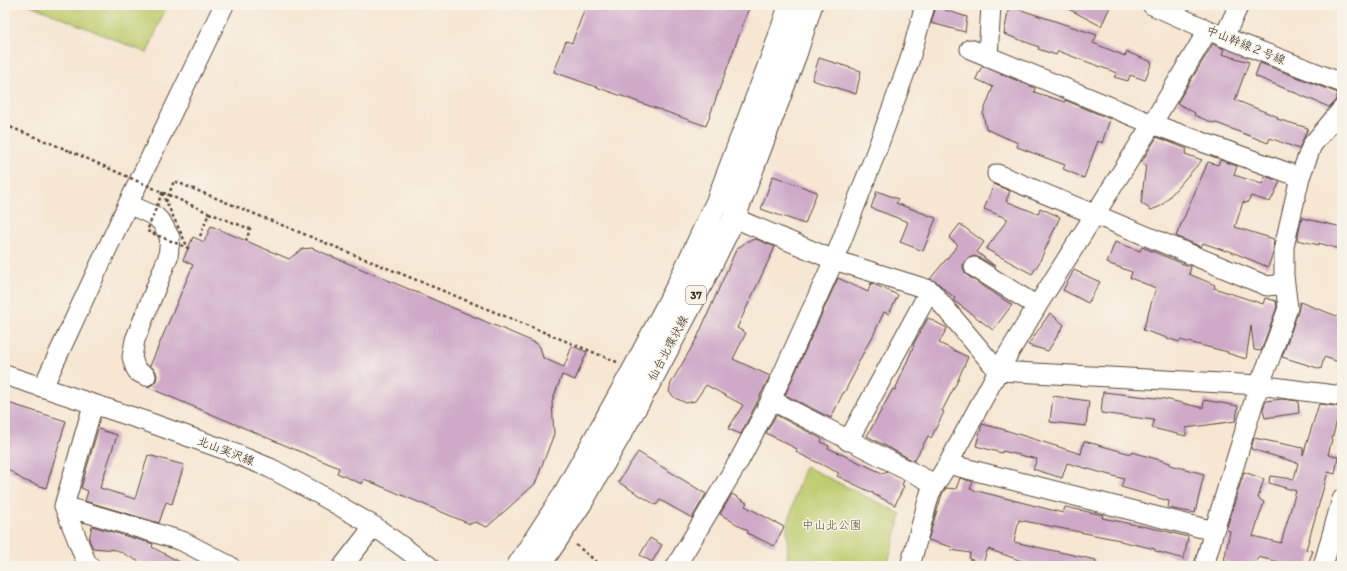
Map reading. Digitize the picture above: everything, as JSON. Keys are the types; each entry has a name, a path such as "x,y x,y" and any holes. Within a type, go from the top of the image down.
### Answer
{"main road":[{"name":"仙台北環状線","path":"518,566 562,498 635,367 677,287 717,202 776,48 790,5"},
{"name":"仙台北環状線","path":"539,566 581,503 651,380 694,299 734,218 796,53 811,5"}],"street":[{"path":"43,387 224,5"},
{"path":"676,566 740,459 771,400 834,260 909,62 925,5"},
{"path":"988,57 992,5"},
{"name":"中山幹線２号線","path":"1152,5 1216,34 1342,81"},
{"path":"910,566 930,493 948,464 998,371 1037,306 1152,124 1216,34 1239,5"},
{"path":"970,49 1152,124 1300,177"},
{"path":"1204,566 1259,385 1288,308 1285,284 1284,247 1300,177 1312,145 1342,110"},
{"path":"997,174 1267,286 1285,284"},
{"path":"132,197 162,222 170,238 168,257 135,340 132,357 138,372 146,376"},
{"path":"734,218 834,260 930,290 998,371 1259,385 1342,396"},
{"path":"974,267 1037,306"},
{"path":"848,441 930,290"},
{"name":"北山実沢線","path":"5,375 145,421 226,450 270,468 374,526 429,566"},
{"path":"771,400 848,441 935,484"},
{"path":"90,566 86,564 64,506 93,405"},
{"path":"948,464 1214,531"},
{"path":"1323,566 1342,499"},
{"path":"64,506 182,541 230,566"},
{"path":"342,566 374,526"}],"path":[{"path":"5,125 70,151 162,193 250,229 246,241"},
{"path":"132,197 167,202 174,182 623,364"},
{"path":"162,193 175,220 188,248 147,232 162,193"},
{"path":"199,239 210,213"},
{"path":"571,542 602,566"}],"green space":[{"path":"30,5 167,5 147,53"},
{"name":"中山北公園","path":"805,466 901,514 887,566 788,566 787,529 797,489"}],"building":[{"path":"586,5 750,5 706,126 554,72 566,41 572,43"},
{"path":"1061,5 1111,5 1101,26"},
{"path":"1009,6 1097,35 1093,43 1125,56 1127,52 1152,62 1145,80 1130,75 1128,81 1114,77 1117,73 1058,51 1056,55 1038,49 1039,47 1004,34"},
{"path":"936,7 967,17 965,32 931,23"},
{"path":"1213,44 1224,49 1222,54 1249,62 1235,100 1278,117 1277,119 1308,128 1299,149 1270,138 1268,143 1214,122 1213,123 1194,115 1195,113 1177,103"},
{"path":"819,58 861,71 856,94 812,80"},
{"path":"1260,63 1338,93 1335,101 1329,107 1255,76"},
{"path":"982,66 1035,88 1034,92 1065,102 1065,100 1110,119 1102,143 1098,141 1084,178 1063,169 1065,165 1017,147 1018,143 986,129 983,113 993,87 976,79"},
{"path":"1157,137 1187,149 1185,154 1202,160 1161,206 1151,210 1141,203 1146,165 1141,163"},
{"path":"1220,160 1237,166 1234,175 1262,184 1265,176 1280,182 1270,202 1251,196 1247,203 1243,202 1235,227 1274,239 1273,253 1268,267 1227,250 1226,251 1203,243 1201,247 1176,236 1208,162 1218,165"},
{"path":"773,176 817,192 805,224 761,209"},
{"path":"994,184 1010,191 1006,201 1038,214 1040,208 1060,217 1039,263 1032,274 986,249 1008,219 984,209"},
{"path":"877,191 898,199 896,203 936,218 923,251 900,242 908,222 871,208"},
{"path":"1302,218 1342,227 1342,250 1319,243 1319,245 1297,240"},
{"path":"960,224 984,242 977,252 996,267 974,256 968,258 964,262 963,267 965,273 1012,305 993,330 953,300 955,298 938,283 930,279 958,245 949,238"},
{"path":"211,226 289,259 302,249 312,248 536,343 540,347 543,358 564,367 572,346 587,352 575,380 562,375 552,402 554,434 535,484 487,527 475,522 470,524 364,479 362,484 337,473 339,468 147,387 156,381 157,375 155,370 150,366 193,265 183,260 193,237 204,242"},
{"path":"756,239 775,247 737,328 746,333 733,359 770,376 741,434 728,429 743,405 706,385 695,401 686,403 675,398 669,392 671,383 697,338 736,250 747,241"},
{"path":"1115,242 1140,251 1142,247 1191,267 1189,274 1215,285 1214,288 1263,304 1265,298 1276,301 1277,307 1261,351 1254,350 1251,326 1246,359 1227,353 1228,352 1180,340 1179,342 1143,330 1156,288 1130,278 1132,272 1107,263"},
{"path":"1074,270 1100,282 1088,303 1063,290"},
{"path":"838,278 868,292 871,283 898,295 889,314 884,312 831,418 785,395"},
{"path":"1300,302 1342,318 1342,363 1324,357 1321,369 1282,357 1298,312"},
{"path":"1050,313 1064,325 1048,351 1028,345"},
{"path":"928,318 947,328 939,343 968,357 942,411 944,412 931,438 928,436 914,461 867,436 893,389 895,390 913,345"},
{"path":"1103,392 1165,399 1203,408 1204,400 1238,406 1236,421 1186,428 1186,436 1152,428 1154,420 1101,413"},
{"path":"1053,396 1089,401 1086,426 1050,422"},
{"path":"1282,399 1298,401 1299,413 1265,418 1263,409 1266,401"},
{"path":"5,402 66,421 46,488 23,480 5,467"},
{"path":"1319,404 1342,407 1342,421 1337,420 1328,455 1338,457 1335,474 1328,472 1306,550 1313,551 1307,566 1295,566 1258,557 1255,566 1237,566 1224,561 1230,531 1226,530 1244,472 1264,479 1258,498 1264,502 1253,536 1281,543 1296,491 1269,483 1270,476 1294,479 1298,463 1251,449 1254,438 1303,448 1303,455"},
{"path":"776,415 822,439 821,442 829,446 828,448 884,474 886,471 904,480 902,485 904,486 895,505 837,476 839,473 796,452 797,449 766,433"},
{"path":"982,424 1081,454 1084,441 1131,454 1132,452 1170,463 1170,465 1204,474 1195,513 1168,508 1169,501 1121,487 1124,479 1067,463 1062,478 1033,469 1037,459 1002,451 1002,453 976,446"},
{"path":"98,429 117,435 100,488 135,499 148,455 184,465 172,504 166,502 159,523 85,501 88,491 81,488"},
{"path":"638,452 706,494 692,518 660,500 656,505 618,482"},
{"path":"960,478 973,482 970,489 1063,513 1065,507 1103,515 1102,518 1188,537 1184,559 1155,551 1155,549 1120,540 1019,520 1014,542 1096,560 1095,566 1036,566 988,549 983,563 969,559 970,553 951,550 952,547 928,540 942,494 946,488 956,489"},
{"path":"732,494 747,503 745,506 784,527 774,546 747,533 748,531 720,514"},
{"path":"92,526 153,544 152,547 187,566 147,566 117,550 93,548 89,540"},
{"path":"650,538 662,545 652,562 640,555"}]}
